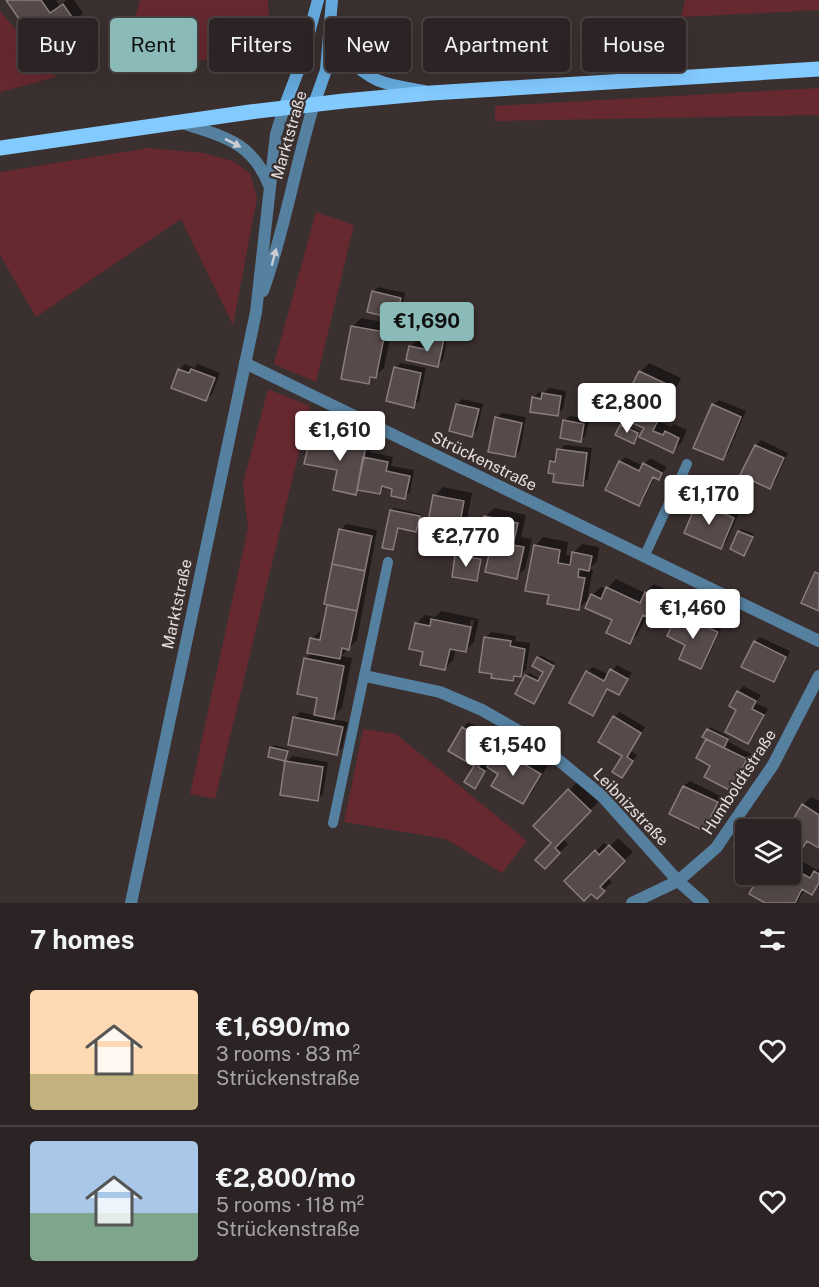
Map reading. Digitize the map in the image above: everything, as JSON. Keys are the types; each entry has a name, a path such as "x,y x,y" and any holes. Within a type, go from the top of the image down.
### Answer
{"main road":[{"name":"Marktstraße","path":"285,108 300,66 318,0"},
{"name":"Marktstraße","path":"331,18 332,0"},
{"path":"0,148 314,104 431,93 819,69"},
{"name":"Marktstraße","path":"314,104 325,72"},
{"path":"366,72 378,80 431,93"}],"street":[{"name":"Marktstraße","path":"256,312 274,262 301,148 314,104"},
{"name":"Marktstraße","path":"131,903 256,312 276,134 285,108"},
{"path":"179,122 238,145 252,155 269,185"},
{"name":"Strückenstraße","path":"245,363 819,641"},
{"name":"Leibnizstraße","path":"365,676 440,692 482,710 533,739 602,796 678,881 703,903"},
{"name":"Humboldtstraße","path":"632,903 678,881 716,848 773,765 819,676"}],"lane":[{"path":"644,557 687,464"},
{"path":"333,823 388,562"}],"shaded area":[{"path":"140,0 268,0 268,18 209,18 209,59 197,61 197,18 135,18"},
{"path":"685,0 819,0 819,10 681,17"},
{"path":"0,11 18,32 18,72 52,72 56,77 0,92"},
{"path":"120,72 136,72 119,75"},
{"path":"819,88 819,115 495,121 495,106"},
{"path":"149,148 203,153 233,161 250,173 257,198 233,325 181,219 36,317 0,255 0,172"},
{"path":"316,212 354,225 316,382 274,364"},
{"path":"268,389 310,406 215,799 190,794 248,528 243,484"},
{"path":"363,729 396,734 527,841 502,873 446,839 344,822"}],"building":[{"path":"6,0 41,0 50,13 63,4 73,18 18,18"},
{"path":"372,291 401,298 396,319 367,312"},
{"path":"351,326 385,332 376,378 370,377 369,384 341,379"},
{"path":"432,337 444,339 438,367 406,360 409,346 429,350"},
{"path":"394,367 421,373 414,408 386,401"},
{"path":"178,369 189,373 191,369 215,378 206,401 171,388"},
{"path":"639,371 673,387 653,431 663,435 665,431 679,438 673,453 639,437 644,428 628,421 640,394 630,389"},
{"path":"542,393 561,396 558,416 530,412 532,397 541,399"},
{"path":"456,404 479,409 472,437 449,431"},
{"path":"712,404 741,417 723,460 693,448"},
{"path":"495,417 522,423 515,457 488,452"},
{"path":"563,420 584,424 581,442 560,438"},
{"path":"620,425 638,433 634,444 615,435"},
{"path":"351,439 367,442 356,495 333,490 337,470 304,464 309,442 329,446 330,440 350,444"},
{"path":"755,445 784,458 770,489 740,475"},
{"path":"557,449 587,453 583,486 553,482 554,474 548,473 550,461 555,462"},
{"path":"363,457 388,462 386,471 410,476 405,499 391,496 392,489 382,486 380,494 357,490"},
{"path":"619,461 639,471 643,463 662,473 659,480 653,477 639,506 605,490"},
{"path":"724,481 737,487 728,507 705,496 710,486 719,490"},
{"path":"433,495 464,501 455,550 424,544"},
{"path":"697,502 734,518 721,549 684,533"},
{"path":"390,510 420,516 416,532 398,528 393,550 382,548"},
{"path":"484,516 518,523 513,545 524,547 517,579 485,572 490,550 477,548"},
{"path":"339,529 372,536 365,571 332,564"},
{"path":"738,531 753,537 744,556 730,549"},
{"path":"534,545 560,550 558,563 570,565 572,552 592,556 589,571 579,569 578,577 585,578 579,610 547,604 549,595 525,591"},
{"path":"455,555 481,559 477,581 452,577"},
{"path":"332,564 365,571 357,611 324,604"},
{"path":"815,572 819,574 819,611 801,603"},
{"path":"606,587 640,603 645,592 664,601 655,620 643,615 630,644 606,633 612,620 585,608 591,594 601,599"},
{"path":"327,605 357,611 349,650 342,648 340,659 307,653 310,638 320,640"},
{"path":"678,613 718,632 701,669 679,659 685,645 667,636"},
{"path":"431,619 471,627 466,652 450,649 445,670 420,665 423,652 409,649 415,623 430,626"},
{"path":"484,637 511,641 510,646 525,649 521,677 514,676 513,681 491,678 492,674 479,672"},
{"path":"754,641 786,657 774,682 741,667"},
{"path":"537,657 554,666 534,704 515,694 525,675 538,681 543,672 532,666"},
{"path":"304,658 344,666 334,719 314,715 317,698 297,694"},
{"path":"610,669 628,679 619,695 607,689 593,716 569,703 586,671 604,681"},
{"path":"737,691 756,701 752,709 764,715 748,744 725,732 736,710 729,706"},
{"path":"613,716 641,733 627,757 633,761 622,778 612,772 622,756 598,742"},
{"path":"293,717 343,727 337,755 288,745"},
{"path":"462,727 491,744 478,767 485,771 475,789 464,782 474,766 448,751"},
{"path":"707,729 728,739 724,748 702,737"},
{"path":"706,739 747,759 731,791 704,777 710,766 696,758"},
{"path":"270,747 288,751 285,761 268,757"},
{"path":"498,749 541,774 523,804 491,786 498,774 487,767"},
{"path":"285,761 323,767 318,801 280,795"},
{"path":"683,786 718,802 704,831 669,814"},
{"path":"568,789 591,811 555,848 560,853 545,869 535,860 551,843 533,826"},
{"path":"802,804 819,815 819,848 807,841 801,850 801,819 793,819"},
{"path":"609,845 625,861 600,887 605,891 597,899 591,894 584,901 564,881 595,850 599,855"},
{"path":"814,871 819,874 819,883 812,895 802,889 795,903 765,903 749,894 754,885 801,885 801,873 810,878"}]}
